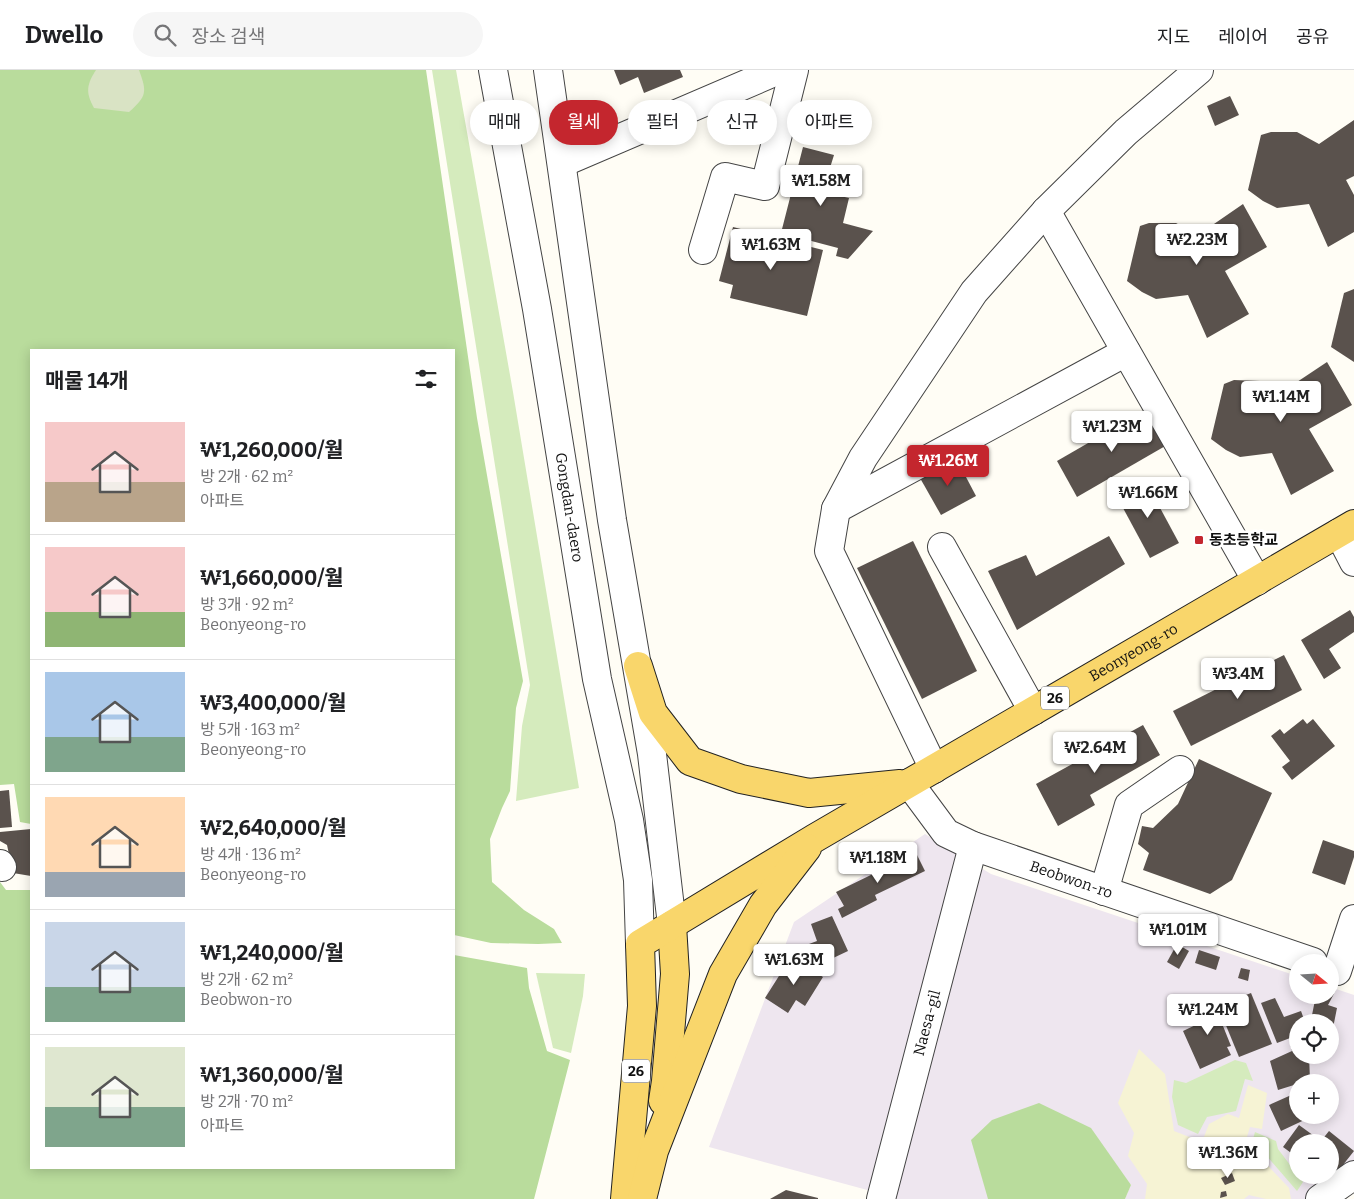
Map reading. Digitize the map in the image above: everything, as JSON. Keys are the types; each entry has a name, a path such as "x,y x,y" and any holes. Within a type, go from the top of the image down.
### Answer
{"main road":[{"name":"Beonyeong-ro","path":"640,944 757,872 1346,528"},
{"path":"638,666 654,713 690,760 741,779 809,793 909,784"},
{"path":"654,1151 723,974 763,905 816,838"},
{"path":"642,1199 654,1151 666,1081 675,974 672,925"},
{"name":"26","path":"625,1199 642,1006 640,944"}],"street":[{"name":"Gongdan-daero","path":"493,70 536,310 597,679 629,820 638,880 640,944"},
{"path":"548,70 611,511 652,754 672,925"},
{"path":"562,163 779,70"},
{"path":"703,250 725,177 765,186 794,70"},
{"path":"934,769 829,551 836,509 863,458 974,292 1046,211 1126,132 1199,70"},
{"path":"1046,211 1257,581"},
{"path":"836,509 1126,352"},
{"path":"1346,528 1354,562"},
{"path":"942,546 1033,711"},
{"path":"1104,891 1129,805 1180,770"},
{"name":"Beobwon-ro","path":"909,784 946,833 973,846 1289,955"},
{"name":"Naesa-gil","path":"882,1199 973,846"},
{"path":"1339,955 1354,919"},
{"path":"1320,1199 1354,1175"}],"shaded area":[{"path":"925,834 991,874 1289,973 1289,1004 1339,1004 1339,990 1354,995 1354,1169 1339,1180 1339,1134 1289,1134 1289,1184 1334,1184 1313,1199 1125,1199 1131,1184 989,1199 871,1199 871,1191 709,1147 794,922"},
{"path":"1139,1049 1165,1074 1174,1131 1202,1142 1209,1124 1228,1114 1239,1118 1248,1085 1267,1093 1262,1129 1250,1127 1243,1150 1255,1152 1289,1188 1291,1199 1266,1199 1249,1195 1244,1199 1145,1199 1147,1184 1128,1156 1134,1133 1118,1103"}],"green space":[{"path":"0,70 426,70 477,418 523,681 516,708 510,791 490,839 492,882 524,910 554,929 562,943 491,943 455,935 455,349 30,349 30,824 20,822 14,784 0,785"},
{"path":"96,70 139,70 144,93 139,102 129,112 94,108 89,97 88,88"},
{"path":"432,70 456,70 513,392 579,788 516,801 522,726 530,685"},
{"path":"0,882 6,890 30,890 30,1169 455,1169 455,955 527,968 529,988 547,1051 570,1060 534,1199 0,1199"},
{"path":"536,973 585,974 583,996 571,1053 553,1048"},
{"path":"1235,1060 1246,1063 1253,1081 1245,1079 1236,1111 1207,1117 1198,1134 1178,1125 1172,1097 1174,1080 1186,1083"},
{"path":"1039,1103 1091,1128 1131,1185 1125,1199 988,1199 971,1140 992,1120"},
{"path":"1255,1132 1276,1141 1278,1149 1289,1164 1289,1182 1259,1147 1251,1146"},
{"path":"1291,1184 1302,1184 1297,1191"}],"building":[{"path":"614,70 680,70 683,77 644,93 638,77 620,85"},
{"path":"1230,96 1239,115 1215,126 1207,106"},
{"path":"1354,120 1354,176 1346,180 1354,195 1354,232 1328,247 1309,204 1277,208 1248,190 1261,135 1271,132 1297,132 1319,144"},
{"path":"803,147 834,155 829,171 841,174 836,195 849,198 843,223 873,231 848,259 836,256 838,248 781,233"},
{"path":"1243,204 1267,247 1225,271 1249,314 1207,338 1188,295 1156,299 1127,281 1140,226 1149,223 1176,223 1198,235"},
{"path":"733,227 823,250 807,316 730,298 733,285 719,281"},
{"path":"1354,289 1354,362 1331,347 1344,293"},
{"path":"1327,362 1352,405 1309,429 1334,471 1291,495 1272,453 1240,457 1211,439 1224,384 1234,380 1260,381 1282,392"},
{"path":"1147,409 1167,445 1077,497 1057,461"},
{"path":"956,458 976,496 941,515 920,478"},
{"path":"1145,480 1179,543 1150,558 1116,495"},
{"path":"1109,536 1125,564 1017,630 988,571 1026,555 1036,576"},
{"path":"913,541 977,671 922,699 857,568"},
{"path":"1350,610 1354,617 1354,632 1329,649 1341,668 1324,679 1301,640"},
{"path":"1284,655 1302,690 1191,746 1173,711"},
{"path":"1303,719 1307,724 1313,719 1335,746 1292,780 1282,767 1290,761 1271,736 1280,729 1284,734"},
{"path":"1143,725 1160,755 1090,795 1095,805 1058,826 1036,784"},
{"path":"1199,759 1272,793 1232,880 1210,894 1143,870 1149,853 1138,844 1142,826 1153,828 1178,804"},
{"path":"9,790 12,827 0,828 0,791"},
{"path":"30,829 30,876 13,873 7,845 0,841 0,832"},
{"path":"1323,840 1354,851 1354,857 1345,885 1312,873"},
{"path":"916,853 925,871 875,895 877,900 842,918 838,909 844,906 836,892"},
{"path":"832,916 848,951 812,968 801,947 817,941 811,924"},
{"path":"1177,944 1189,951 1179,969 1167,962"},
{"path":"1199,950 1220,957 1216,970 1195,963"},
{"path":"791,957 823,977 805,1006 796,1000 788,1013 765,998"},
{"path":"1241,968 1250,970 1248,981 1238,978"},
{"path":"1251,993 1272,1044 1239,1057 1218,1006"},
{"path":"1211,996 1231,1046 1227,1047 1231,1055 1200,1069 1183,1031 1204,1021 1196,1002"},
{"path":"1275,998 1284,1017 1289,1015 1289,1038 1277,1043 1261,1003"},
{"path":"1314,1004 1329,1004 1337,1008 1336,1014 1312,1014"},
{"path":"1289,1052 1289,1064 1309,1064 1310,1074 1289,1074 1289,1087 1278,1090 1270,1061"},
{"path":"1289,1096 1289,1124 1296,1124 1281,1131 1269,1105"},
{"path":"1299,1125 1311,1134 1292,1134"},
{"path":"1289,1139 1289,1151 1283,1147"},
{"path":"1339,1139 1354,1151 1339,1170"},
{"path":"1232,1173 1235,1181 1225,1185 1221,1178"},
{"path":"786,1190 818,1198 818,1199 770,1199"},
{"path":"1226,1191 1227,1196 1220,1198 1221,1192"}],"place":[{"name":"동초등학교","path":"1199,540"}]}
